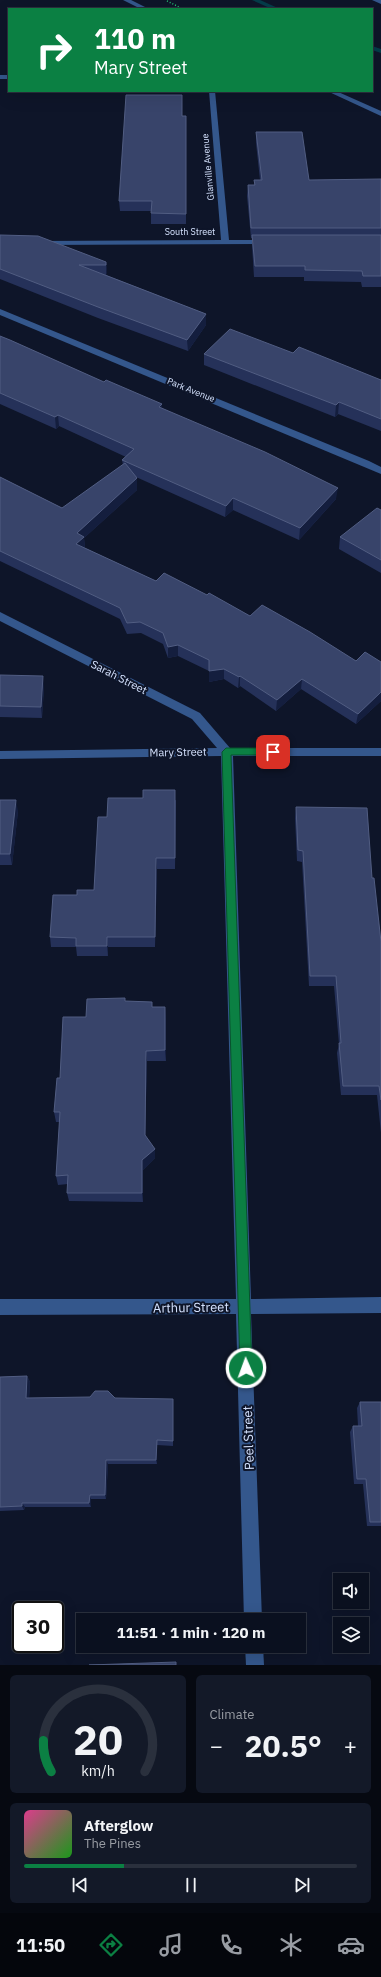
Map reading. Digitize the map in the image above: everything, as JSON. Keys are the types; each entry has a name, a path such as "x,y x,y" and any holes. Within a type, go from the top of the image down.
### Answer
{"street":[{"path":"126,0 144,8"},
{"path":"375,0 381,2"},
{"name":"Glanville Avenue","path":"212,92 224,242"},
{"path":"332,92 381,114"},
{"name":"South Street","path":"31,243 279,242"},
{"name":"Park Avenue","path":"0,312 366,463 381,471"},
{"name":"Sarah Street","path":"0,616 196,716 226,752"},
{"name":"Mary Street","path":"0,755 226,752 381,752"},
{"name":"Peel Street","path":"226,752 253,1613"},
{"name":"Arthur Street","path":"0,1307 381,1305"},
{"path":"254,1653 255,1665"}],"path":[{"path":"164,0 181,8"}],"building":[{"path":"126,95 182,95 182,116 186,116 186,214 151,213 152,201 119,201"},
{"path":"256,132 302,132 309,180 381,179 381,228 251,228 248,185 255,185 254,180 262,180"},
{"path":"0,235 38,236 106,262 106,265 79,265 206,314 187,340 98,307 0,269"},
{"path":"252,235 381,235 381,276 363,276 362,271 305,270 305,266 255,266"},
{"path":"230,329 293,353 299,347 381,380 381,419 339,402 336,405 204,354"},
{"path":"0,336 104,382 106,380 162,404 159,407 265,452 338,488 300,528 233,498 226,506 122,460 134,449 58,415 55,417 0,393"},
{"path":"125,463 137,478 77,533 84,537 76,544 156,581 164,573 207,595 209,593 250,616 262,605 310,632 356,661 365,652 381,662 381,692 358,714 302,679 277,700 240,676 239,677 224,669 209,671 209,660 178,645 168,647 163,633 140,622 127,623 120,608 0,551 0,477 62,508"},
{"path":"377,508 381,510 381,560 340,537"},
{"path":"0,675 43,676 41,707 0,706"},
{"path":"143,790 175,790 175,858 156,858 155,937 107,937 107,946 76,946 76,938 50,937 53,895 77,895 77,890 94,890 98,817 107,817 108,798 143,798"},
{"path":"0,800 16,800 10,854 0,854"},
{"path":"296,807 367,808 372,878 374,878 381,942 381,1100 379,1086 343,1086 339,1043 341,1043 336,976 310,976 303,851 298,850"},
{"path":"125,998 125,1001 152,1002 152,1007 165,1007 165,1050 146,1051 145,1135 155,1149 142,1160 142,1193 67,1193 68,1175 56,1176 60,1112 54,1112 57,1078 60,1078 63,1017 86,1017 87,999"},
{"path":"27,1376 26,1398 90,1397 95,1391 108,1391 115,1398 173,1399 173,1441 157,1440 156,1460 106,1460 105,1495 90,1495 89,1503 22,1503 22,1506 0,1507 0,1377"},
{"path":"360,1402 381,1402 381,1522 370,1522 366,1479 357,1479 353,1426 362,1426"},
{"path":"176,1662 176,1665 89,1665"}],"waterway":[{"path":"255,0 275,8"},
{"path":"373,48 381,51"}],"route":[{"path":"246,1368 226,752 273,752"}]}
